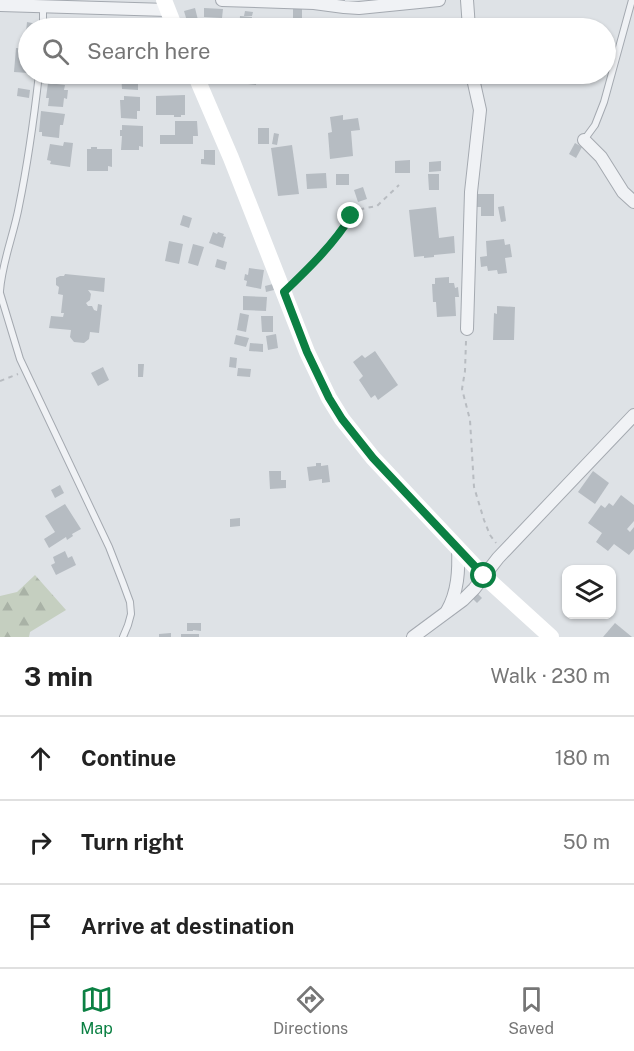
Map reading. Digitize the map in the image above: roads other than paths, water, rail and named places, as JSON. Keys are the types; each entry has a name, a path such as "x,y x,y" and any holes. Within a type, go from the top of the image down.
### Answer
{"street":[{"path":"222,0 314,3 358,8 439,0"},
{"path":"467,0 468,18"},
{"path":"0,5 44,7 166,5"},
{"path":"199,84 231,158 307,352 342,419 373,458 484,576 551,637"},
{"path":"467,329 471,192 480,110 474,84"},
{"path":"584,140 601,157 623,192 634,202"},
{"path":"413,637 463,600 498,558 634,415"},
{"path":"431,637 453,600 459,565 458,548"}],"lane":[{"path":"616,58 632,0"},
{"path":"43,18 44,7"},
{"path":"38,84 29,153 0,292 20,359 109,547 130,602 131,614 123,637"},
{"path":"584,140 595,126 609,84"}]}
